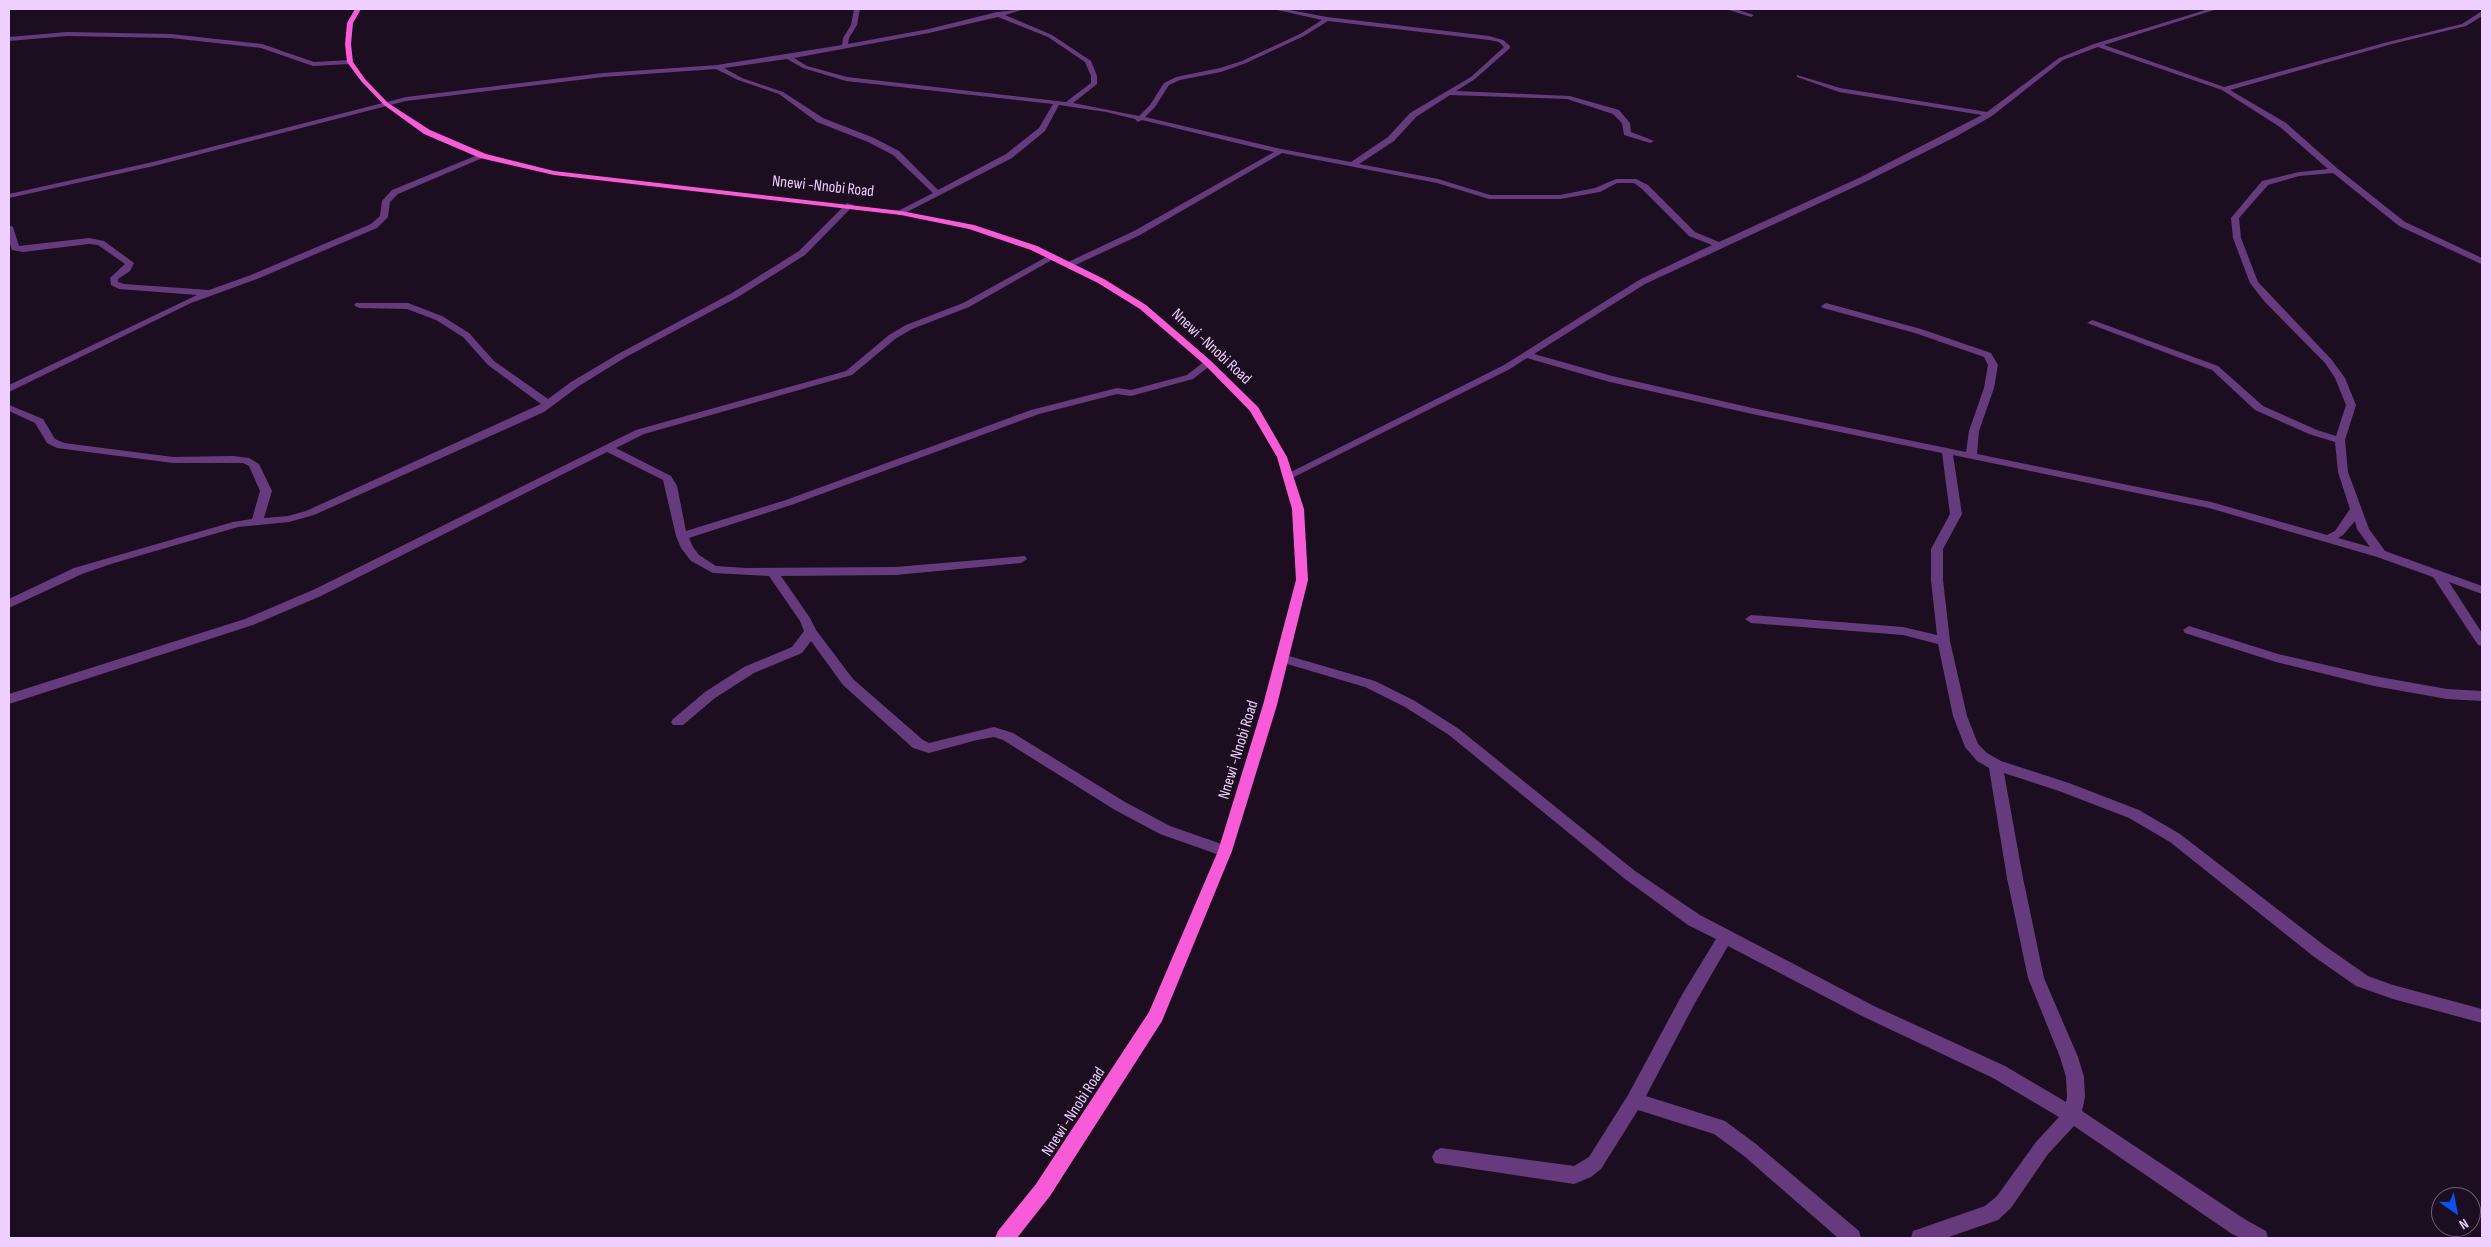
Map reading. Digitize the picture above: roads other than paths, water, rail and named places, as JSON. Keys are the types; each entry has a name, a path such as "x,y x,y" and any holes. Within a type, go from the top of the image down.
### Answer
{"main road":[{"path":"350,62 348,44 350,23 358,9"},
{"name":"Nnewi -Nnobi Road","path":"350,62 363,80 386,104 427,132 483,156 554,173 901,212 971,227 1034,248 1069,265 1143,307 1208,363 1254,409 1282,457 1298,509 1302,580 1270,706 1225,851 1156,1016 1043,1190 1005,1238"}],"street":[{"path":"845,46 846,38 854,25 858,9"},
{"path":"9,196 154,164 386,104 442,93 497,89 603,76 717,68 929,31 1022,9"},
{"path":"1276,9 1327,19 1489,38 1506,44 1508,47 1500,56 1450,94 1413,115 1392,139 1352,165"},
{"path":"1730,9 1751,15"},
{"path":"1288,476 1427,408 1526,355 1642,282 1718,244 1862,180 1954,134 1988,114 2046,68 2061,59 2096,44 2214,9"},
{"path":"2224,89 2390,42 2459,27 2482,13"},
{"path":"997,14 1050,36 1088,61 1092,67 1094,84 1067,104"},
{"path":"1138,120 1153,106 1166,84 1178,78 1221,70 1244,62 1315,28 1327,19"},
{"path":"9,40 67,34 171,36 262,46 314,64 350,62"},
{"path":"2096,44 2224,89 2271,116 2335,171 2402,224 2482,261"},
{"path":"788,57 805,67 852,80 1106,110 1138,120 1281,151 1438,181 1489,197 1573,196 1597,190 1616,181 1636,181 1645,187 1692,234 1718,244"},
{"path":"717,68 740,79 780,93 820,120 871,140 896,153 938,194"},
{"path":"1799,76 1846,91 1988,114"},
{"path":"1450,94 1556,96 1578,99 1616,112 1626,123 1627,134 1650,141"},
{"path":"901,212 1009,156 1042,129 1057,103"},
{"path":"1069,265 1137,233 1281,151"},
{"path":"9,389 164,312 208,293 254,277 374,226 384,217 386,201 395,192 483,156"},
{"path":"2335,171 2298,174 2265,183 2235,218 2237,238 2254,283 2267,299 2328,361 2340,378 2351,405 2340,440 2343,472 2363,529 2381,554"},
{"path":"9,604 78,572 110,560 237,524 289,519 310,513 540,410 575,384 623,355 735,295 787,263 802,253 850,205"},
{"path":"9,227 15,248 39,249 88,241 100,243 130,262 130,266 114,278 114,283 122,287 208,293"},
{"path":"9,699 249,622 300,600 640,432 849,373 861,366 892,337 909,327 966,306 1053,257"},
{"path":"359,305 408,306 439,318 466,335 484,357 548,404"},
{"path":"1826,306 1918,331 1988,354 1993,365 1990,388 1974,431 1971,455"},
{"path":"2092,323 2215,368 2259,408 2313,432 2340,440"},
{"path":"1526,355 1610,379 1757,412 2211,505 2381,554 2482,590"},
{"path":"682,536 790,502 1035,412 1117,391 1131,393 1190,377 1208,363"},
{"path":"9,408 39,421 51,441 61,446 173,460 233,459 245,460 254,464 266,491 257,521"},
{"path":"607,448 667,478 671,486 676,521 682,536 695,558 713,569 773,572 896,570 1021,559"},
{"path":"1947,450 1956,514 1937,550 1937,580 1944,641 1960,716 1972,747 1982,757 1996,765 2064,786 2134,814 2175,838 2319,951 2362,981 2394,992 2482,1016"},
{"path":"2329,538 2339,533 2348,523 2355,510"},
{"path":"773,572 806,621 810,631 848,682 918,744 936,747 994,732 1008,736 1120,806 1165,830 1225,851"},
{"path":"2437,574 2482,642"},
{"path":"1751,619 1903,631 1944,641"},
{"path":"2189,630 2276,658 2365,679 2447,694 2482,696"},
{"path":"678,722 710,695 749,670 798,650 810,631"},
{"path":"1282,658 1370,684 1432,718 1490,760 1630,875 1694,920 1725,938 1868,1011 1999,1072 2072,1115 2231,1222 2259,1238"},
{"path":"1920,1238 1991,1213 2004,1202 2042,1148 2072,1115 2076,1097 2075,1077 2069,1057 2036,978 2015,878 1996,765"},
{"path":"1442,1157 1574,1175 1585,1172 1595,1163 1634,1101 1689,998 1725,938"},
{"path":"1634,1101 1719,1128 1750,1150 1852,1238"}]}
